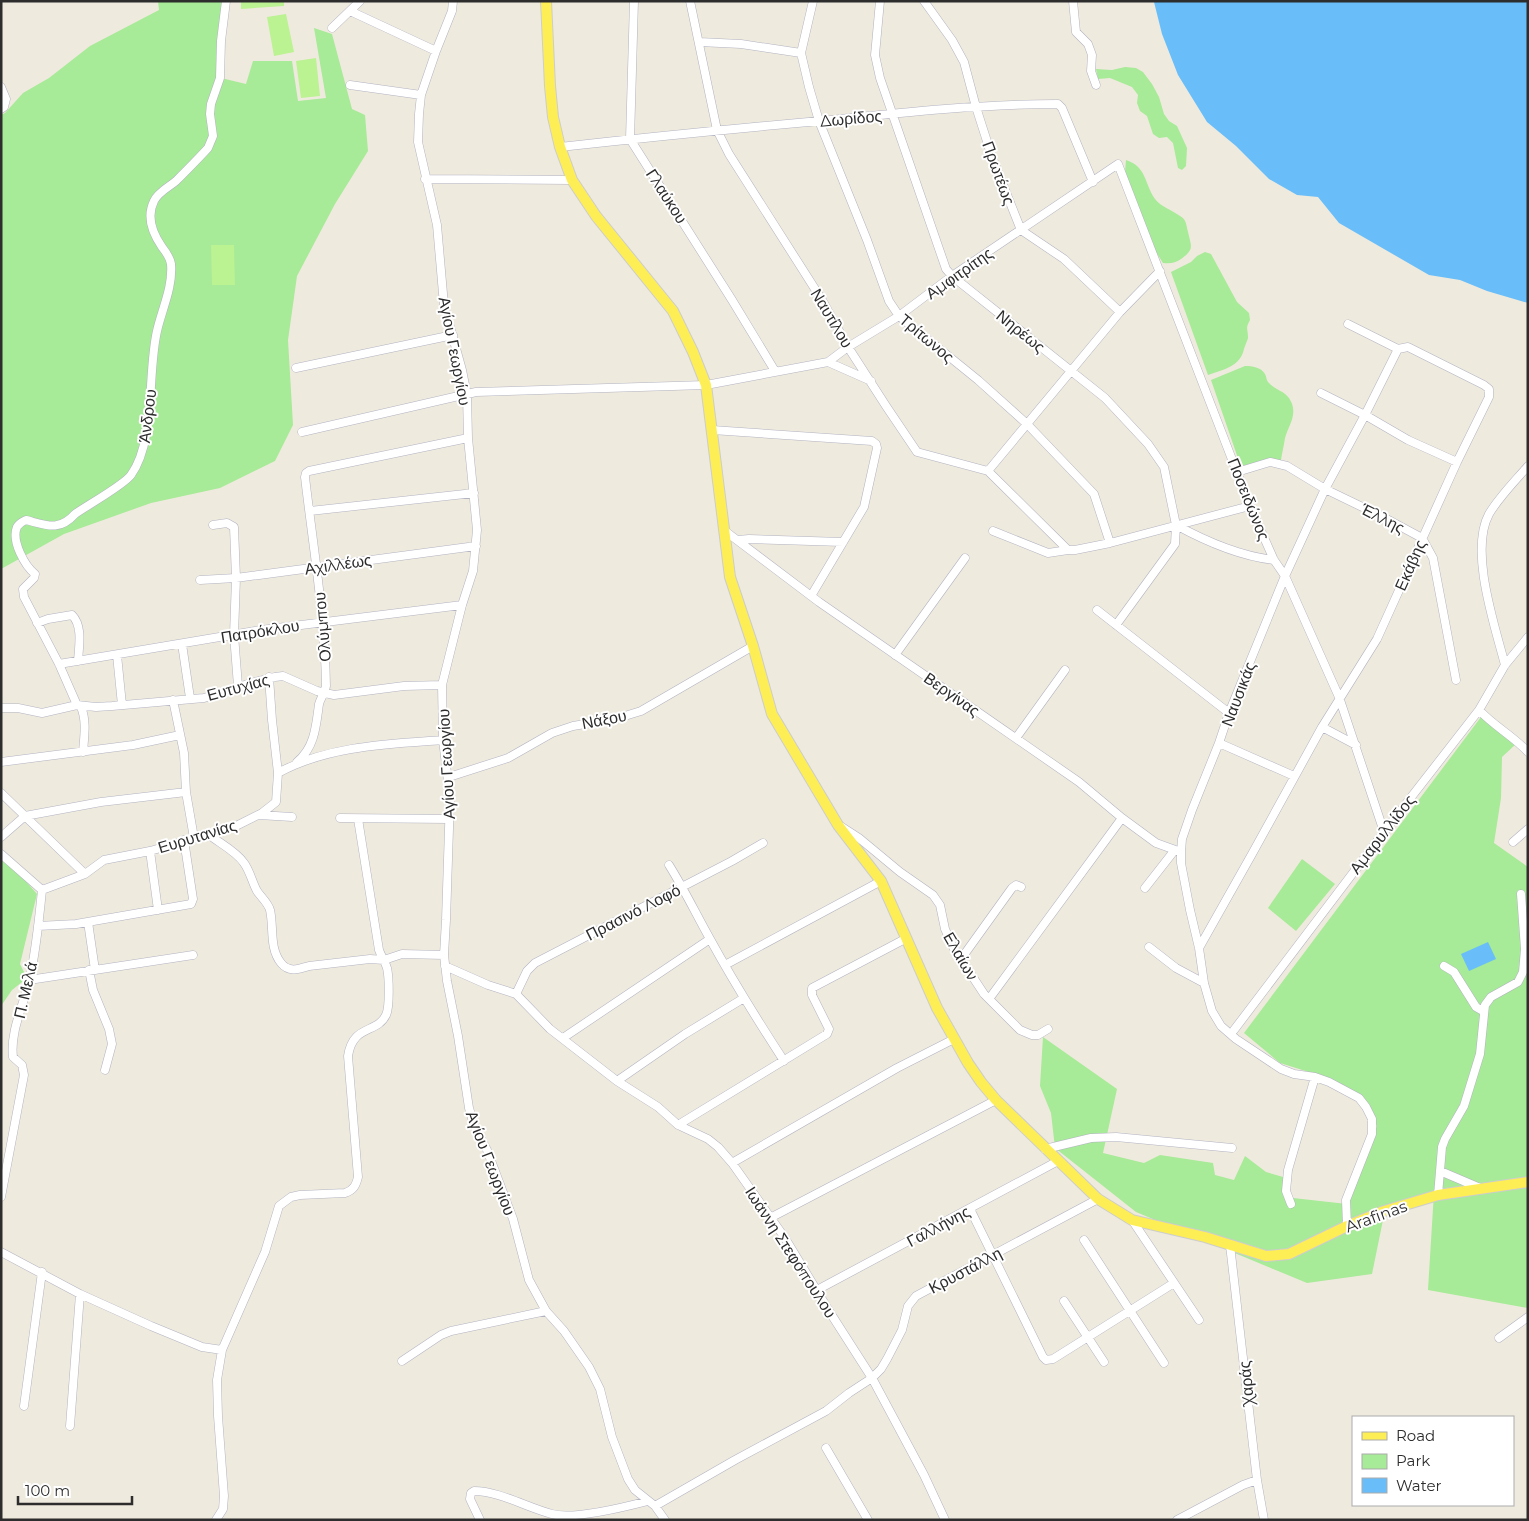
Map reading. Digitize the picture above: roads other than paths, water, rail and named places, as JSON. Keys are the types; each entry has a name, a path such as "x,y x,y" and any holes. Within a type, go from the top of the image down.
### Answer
{"main road":[{"name":"Arafinas","path":"546,1 552,101 560,147 572,180 601,224 672,311 694,352 706,385 730,577 753,646 772,714 838,825 881,881 936,1008 977,1076 996,1100 1098,1199 1132,1220 1205,1237 1262,1255 1284,1255 1381,1212 1438,1195 1528,1182"}],"street":[{"name":"Άνδρου","path":"83,752 84,716 81,707 77,705 59,664 22,592 35,576 34,572 26,566 21,556 16,536 17,527 26,520 52,527 67,522 74,514 130,477 141,456 148,425 156,332 171,271 171,261 157,240 150,223 152,209 154,200 160,192 174,182 212,142 210,114 211,104 220,78 221,41 226,1"},
{"path":"332,28 360,1"},
{"name":"Αγίου Γεωργίου","path":"453,1 452,11 421,95 418,142 436,225 444,305 467,395 468,438 477,514 473,571 462,605 442,685 443,740 449,777 445,966 469,1108 474,1125 487,1150 513,1219 529,1280 546,1311 589,1367 600,1389 620,1461 635,1490 655,1506 665,1520"},
{"path":"630,139 634,1"},
{"name":"Ναυτίλου","path":"690,1 717,130 729,154 822,300 848,347 891,415 917,452 988,471"},
{"name":"Τρίτωνος","path":"813,1 801,53 819,121 867,240 888,300 899,316 1027,424 1094,494 1110,543"},
{"name":"Νηρέως","path":"880,1 875,55 880,78 946,269 952,276 1105,398 1148,444 1162,462 1172,498 1176,525 1174,546 1116,625"},
{"name":"Πρωτέως","path":"924,1 952,40 964,62 992,157 1021,230"},
{"path":"1073,1 1076,32 1088,44 1092,55 1091,71 1096,85"},
{"path":"350,11 436,51"},
{"path":"699,42 741,44 801,53"},
{"path":"350,85 421,95"},
{"path":"1,87 6,103 1,109"},
{"name":"Δωρίδος","path":"560,147 717,130 976,107 1060,105 1092,182"},
{"name":"Γλαύκου","path":"630,139 717,275 775,371"},
{"name":"Αμφιτρίτης","path":"302,432 476,392 706,385 828,362 848,347 899,316 952,276 1118,164"},
{"name":"Ποσειδώνος","path":"1118,164 1250,506 1274,560 1285,576 1340,697 1384,832"},
{"path":"426,179 572,180"},
{"path":"1021,230 1064,259 1120,312"},
{"path":"1071,550 1064,548 988,471 1120,312 1160,271"},
{"path":"1348,324 1398,349"},
{"path":"296,368 453,335"},
{"name":"Εκάβης","path":"1199,948 1322,727 1377,639 1457,462 1489,397 1489,389 1484,385 1408,347 1398,349"},
{"name":"Ναυσικάς","path":"1246,1046 1221,1026 1212,1011 1204,983 1199,948 1178,851 1229,713 1285,576 1325,489 1398,349"},
{"path":"828,362 871,381"},
{"path":"1321,392 1408,440 1457,462"},
{"path":"712,430 874,442 877,448 864,507 811,596"},
{"name":"Ολύμπου","path":"297,762 308,751 313,740 321,698 324,693 325,655 305,475 309,471 468,438"},
{"name":"Έλλης","path":"1237,472 1270,462 1280,463 1325,489 1422,538 1433,558 1456,680"},
{"path":"1505,665 1482,562 1481,544 1489,514 1528,466"},
{"path":"310,511 474,493"},
{"path":"994,531 1047,553 1110,543 1250,506"},
{"path":"213,525 227,523 234,527 236,578 234,635 238,686"},
{"path":"1176,525 1237,553 1254,558 1274,560"},
{"name":"Βεργίνας","path":"725,532 811,596 1079,782 1122,818 1156,843 1178,851"},
{"path":"738,540 749,538 843,542"},
{"name":"Αχιλλέως","path":"200,580 236,578 476,546"},
{"path":"896,655 965,558"},
{"name":"Πατρόκλου","path":"59,664 322,622 462,605"},
{"path":"1097,610 1229,713"},
{"path":"37,623 56,617 72,616 76,619 79,628 78,661"},
{"name":"Αμαρυλλίδος","path":"1234,1030 1479,710 1505,665 1528,637"},
{"path":"182,644 190,698"},
{"name":"Νάξου","path":"449,777 508,758 552,732 573,726 615,719 641,711 753,646"},
{"path":"117,655 122,705"},
{"path":"1016,738 1065,670"},
{"name":"Ευτυχίας","path":"1,708 18,708 42,713 77,705 96,707 211,696 269,677 283,676 324,693 334,695 404,686 442,685"},
{"path":"269,677 278,773 297,762 320,756 397,743 443,740"},
{"path":"173,700 184,753 186,792 194,838"},
{"path":"1479,710 1489,721 1518,742 1528,752"},
{"path":"1322,727 1356,745"},
{"path":"1,762 133,745 180,735"},
{"path":"1219,743 1294,776"},
{"name":"Ευρυτανίας","path":"42,890 85,874 104,860 150,851 234,827 276,802 278,773"},
{"path":"1,837 25,816 101,802 186,792"},
{"path":"1,793 85,874"},
{"path":"256,815 292,817"},
{"path":"340,818 449,819"},
{"path":"988,999 1122,818"},
{"path":"216,1520 223,1509 224,1496 217,1389 222,1350 265,1252 279,1206 291,1197 300,1195 345,1193 352,1191 357,1184 348,1056 352,1040 383,1020 388,1010 387,970 379,950 358,819"},
{"name":"Ελαίων","path":"838,825 859,838 900,872 934,895 940,904 948,938 988,999 1025,1033 1038,1035 1048,1029"},
{"path":"1513,842 1528,828"},
{"path":"208,834 246,864 258,892 268,907 271,936 278,959 284,966 295,970 309,966 370,959 384,960 402,954 444,955"},
{"path":"38,926 76,924 188,905 193,901 184,840"},
{"name":"Πρασινό Λοφό","path":"516,994 527,971 535,962 732,861 763,843"},
{"path":"150,851 158,910"},
{"path":"1144,888 1178,851"},
{"path":"1,854 42,890"},
{"path":"669,865 683,886 710,939 744,998 784,1061"},
{"path":"725,965 881,881"},
{"path":"961,959 1012,888 1016,885 1021,888"},
{"name":"Π. Μελά","path":"1,1197 24,1075 22,1065 13,1057 13,1040 29,980 42,890"},
{"path":"1438,1195 1442,1147 1464,1106 1480,1054 1483,1011 1488,1000 1518,982 1523,972 1524,949 1521,894"},
{"path":"88,922 93,990 109,1029 112,1044 105,1070"},
{"path":"563,1038 710,939"},
{"path":"678,1125 827,1034 829,1026 811,993 812,988 905,939"},
{"path":"1149,947 1176,968 1204,983"},
{"path":"29,980 193,955"},
{"name":"Ιωάννη Στεφόπουλου","path":"445,966 488,986 516,994 550,1029 617,1081 658,1107 678,1125 708,1139 732,1163 785,1238 872,1378 944,1517"},
{"path":"1444,966 1454,972 1476,1007 1483,1011"},
{"path":"617,1081 685,1034 744,998"},
{"path":"1221,1026 1230,1027 1240,1036 1246,1046 1287,1072 1315,1077 1329,1082 1359,1098 1366,1107 1372,1119 1373,1128 1367,1151 1346,1200 1346,1226"},
{"path":"732,1163 897,1068 954,1039"},
{"path":"1291,1204 1286,1191 1288,1170 1315,1077"},
{"path":"770,1218 996,1100"},
{"path":"1046,1149 1091,1138 1116,1137 1232,1148"},
{"name":"Γαλλήνης","path":"817,1290 1058,1161"},
{"path":"1440,1171 1480,1188"},
{"name":"Κρυστάλλη","path":"655,1506 826,1411 872,1378 887,1359 902,1330 908,1306 916,1296 1098,1199"},
{"path":"970,1209 1046,1360 1053,1359 1088,1338 1128,1310 1174,1283"},
{"path":"1132,1220 1199,1320"},
{"path":"1084,1240 1164,1363"},
{"name":"Χαράς","path":"1230,1245 1257,1480 1264,1520"},
{"path":"1,1252 42,1272 80,1294 202,1348 222,1350"},
{"path":"24,1406 42,1272"},
{"path":"70,1426 80,1294"},
{"path":"1064,1301 1104,1362"},
{"path":"402,1361 451,1331 546,1311"},
{"path":"1499,1338 1528,1317"},
{"path":"826,1448 868,1520"},
{"path":"1176,1520 1243,1485 1257,1480"},
{"path":"480,1520 470,1498 471,1493 474,1491 495,1495 552,1514 568,1517 648,1501"},
{"path":"935,1520 944,1517"}],"water":[{"path":"1528,1 1528,303 1487,291 1460,280 1429,275 1339,223 1318,197 1297,195 1269,179 1236,146 1207,122 1178,75 1162,34 1154,2"},
{"path":"1488,942 1496,959 1469,971 1461,954"}]}
